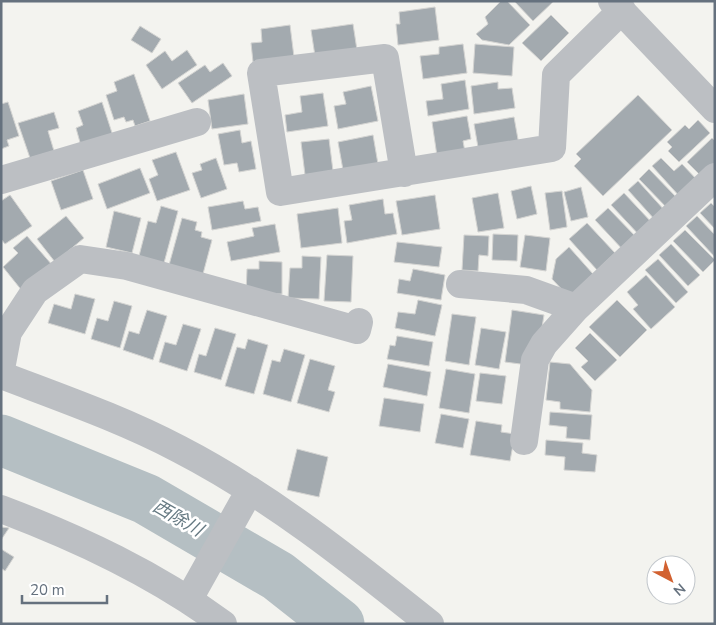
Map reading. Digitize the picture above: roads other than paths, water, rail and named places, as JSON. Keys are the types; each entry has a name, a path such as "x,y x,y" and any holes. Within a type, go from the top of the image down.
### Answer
{"street":[{"path":"404,173 385,58 260,73 280,192 404,173 552,148 556,75 617,6 715,109"},
{"path":"1,180 197,122"},
{"path":"524,441 535,360 544,344 576,308 715,176"},
{"path":"1,370 8,332 35,291 80,258 127,266 357,330 359,322"},
{"path":"460,284 526,290 576,308"},
{"path":"1,375 94,411 179,448 247,497 358,566 430,624"},
{"path":"195,589 247,497"},
{"path":"1,509 195,589 224,624"}],"waterway":[{"name":"西除川","path":"1,440 146,499 278,576 339,624"}]}
